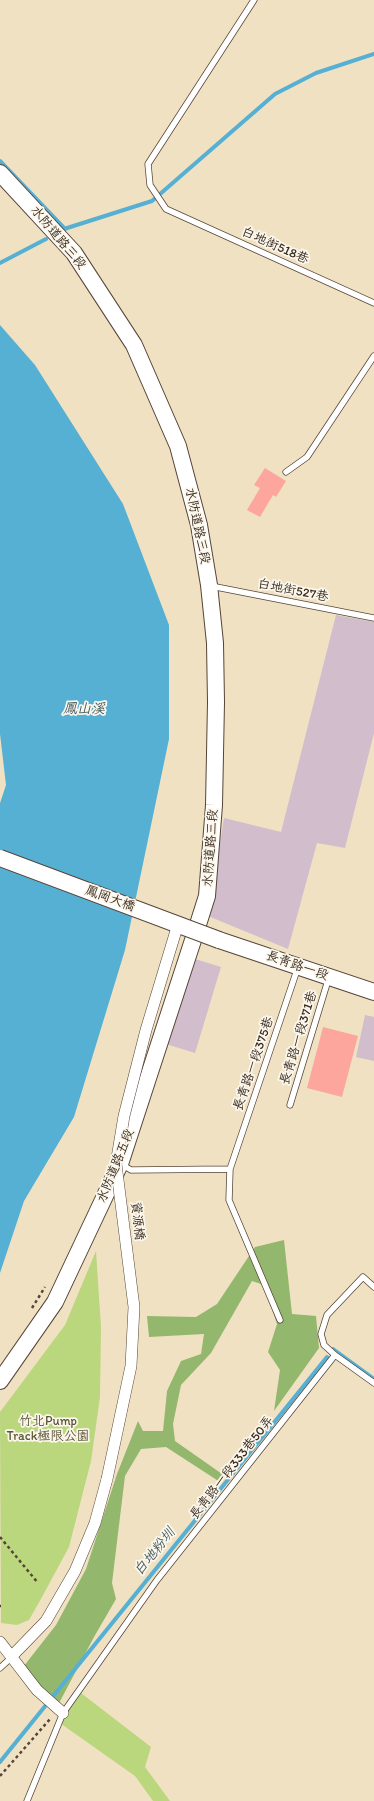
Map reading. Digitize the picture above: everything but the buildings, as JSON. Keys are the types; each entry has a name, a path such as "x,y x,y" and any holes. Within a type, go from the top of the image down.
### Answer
{"street":[{"name":"水防道路三段","path":"0,173 74,253 134,345 178,446 199,525 209,585 215,643 216,702 214,805 207,896 195,934"},
{"name":"鳳岡大橋","path":"0,858 219,940"},
{"name":"資源橋","path":"12,1656 46,1621 76,1570 95,1523 107,1479 131,1366 134,1307 116,1164 124,1116 146,1030 178,924"},
{"name":"水防道路五段","path":"0,1381 55,1302 120,1164 195,934"},
{"name":"長青路一段","path":"219,940 374,992"},
{"path":"0,1642 37,1690 61,1711"}],"lane":[{"name":"白地街518巷","path":"254,0 148,164 150,185 166,210 374,303"},
{"path":"286,472 307,457 374,356"},
{"name":"白地街527巷","path":"209,585 374,618"},
{"name":"長青路一段375巷","path":"280,1320 229,1200 230,1168 298,967"},
{"name":"長青路一段371巷","path":"290,1105 329,977"},
{"path":"120,1164 131,1170 230,1168"},
{"path":"374,1287 363,1277 327,1315 321,1334 324,1345 335,1355 374,1383"},
{"name":"長青路一段333巷50弄","path":"27,1801 61,1711 157,1580 335,1355"},
{"path":"0,1668 12,1656"}],"path":[{"path":"0,1537 38,1582"},
{"path":"0,1776 61,1711"}],"shaded area":[{"path":"336,615 374,622 374,733 345,848 317,843 288,949 208,916 224,818 281,832"},
{"path":"192,958 221,967 195,1053 166,1044"},
{"path":"365,1015 374,1017 374,1061 356,1057"}],"green space":[{"path":"284,1240 292,1314 316,1316 319,1348 274,1411 280,1370 268,1352 277,1324 264,1285 252,1281 211,1353 181,1385 173,1424 175,1441 225,1476 220,1482 166,1447 141,1449 125,1476 112,1583 116,1599 58,1705 20,1671 56,1625 86,1569 117,1474 138,1421 143,1431 163,1431 167,1391 181,1361 201,1354 204,1334 149,1337 147,1316 196,1317 217,1304 255,1247"},
{"name":"竹北Pump Track極限公園","path":"96,1251 101,1327 100,1397 91,1461 69,1547 42,1597 29,1620 17,1625 1,1623 0,1412 65,1325"},
{"path":"81,1693 151,1747 145,1767 170,1801 153,1801 135,1776 57,1721"}],"water":[{"name":"鳳山溪","path":"0,325 35,365 123,504 169,625 169,739 125,950 74,1117 24,1201 0,1273 0,803 6,785 0,734"}],"waterway":[{"path":"64,229 152,201 275,94 316,73 374,54"},
{"path":"0,161 65,229"},
{"path":"0,263 46,239"},
{"name":"白地粉圳","path":"333,1349 374,1379"},
{"name":"白地粉圳","path":"0,1762 327,1357"}]}
